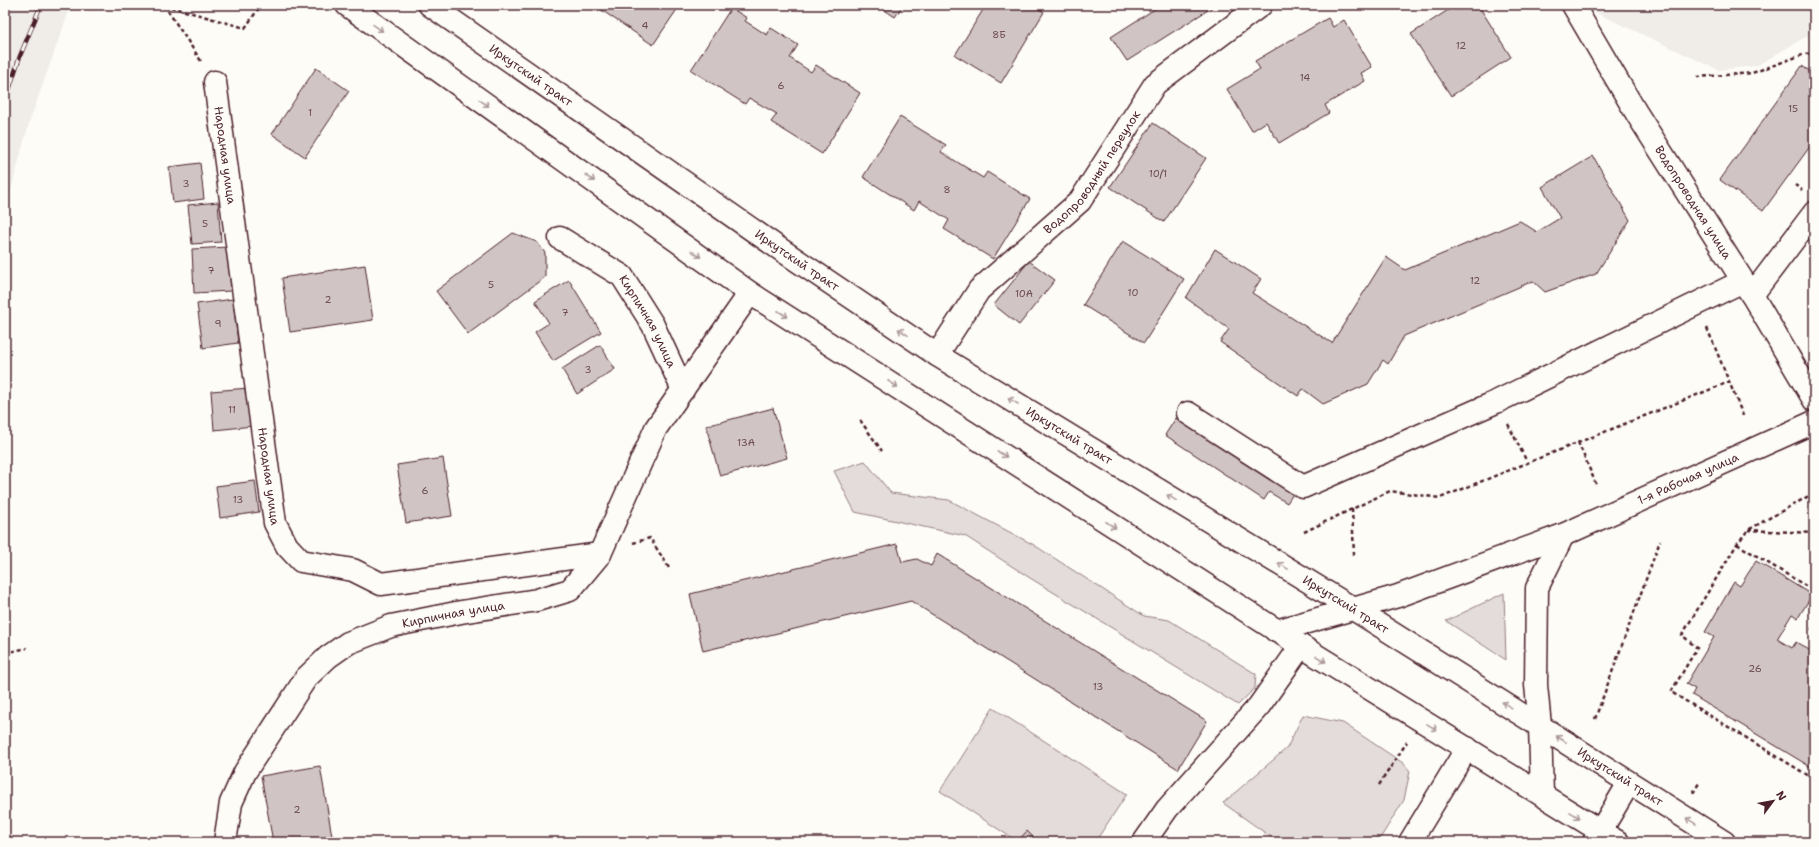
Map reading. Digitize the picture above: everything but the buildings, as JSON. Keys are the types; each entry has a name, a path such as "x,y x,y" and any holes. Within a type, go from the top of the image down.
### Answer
{"main road":[{"path":"346,5 750,293 1276,631 1542,795 1604,838 1629,783"},
{"name":"Иркутский тракт","path":"430,5 777,247 937,355 1352,608 1724,842"},
{"name":"Водопроводный переулок","path":"937,355 979,290 1080,201 1155,84 1261,5"},
{"name":"Водопроводная улица","path":"1573,5 1637,114 1747,288 1814,400"},
{"name":"Народная улица","path":"215,82 275,523 287,546 301,561 353,570 381,584 600,554"},
{"path":"1188,413 1304,487 1496,402 1697,304 1747,288 1814,213"},
{"name":"Кирпичная улица","path":"560,238 622,276 653,325 683,390"},
{"name":"Кирпичная улица","path":"225,842 230,803 245,772 306,678 328,658 348,643 391,626 461,612 537,600 570,590 600,554 656,428 750,293"},
{"name":"1-я Рабочая улица","path":"1276,631 1398,596 1563,535 1814,422"},
{"path":"1542,795 1540,726 1536,685 1537,588 1563,535"},
{"path":"1144,842 1167,809 1259,706 1301,646"},
{"path":"1410,842 1467,748"}],"path":[{"path":"142,5 163,5 245,28 261,5"},
{"path":"163,5 215,82"},
{"path":"1698,77 1752,73 1805,54 1814,53"},
{"path":"1697,304 1744,418"},
{"path":"1304,532 1390,491 1440,498 1729,382"},
{"path":"860,420 882,451"},
{"path":"1578,442 1596,484"},
{"path":"1814,493 1748,530 1737,544 1682,635 1697,648 1671,692 1814,779"},
{"path":"1352,509 1354,554"},
{"path":"1748,530 1814,533"},
{"path":"600,554 650,538 669,568"},
{"path":"1595,719 1660,541"},
{"path":"1737,544 1814,591"},
{"path":"1814,626 1812,629 1814,631"},
{"path":"5,653 27,648"},
{"path":"1379,785 1403,748"}],"shaded area":[{"path":"5,5 71,5 29,123 5,211"},
{"path":"1589,5 1814,5 1814,32 1756,66 1719,70 1592,11"},
{"path":"865,461 891,493 949,500 1034,545 1144,616 1169,620 1256,674 1255,688 1238,705 1030,578 965,536 855,512 834,471"},
{"path":"1504,593 1506,660 1446,621"},
{"path":"993,708 1127,794 1095,842 1018,842 940,791"},
{"path":"1303,715 1343,723 1403,763 1410,771 1404,800 1381,837 1375,842 1278,842 1223,803 1287,748"}],"railway":[{"path":"5,13 8,5"},
{"path":"5,102 20,56 41,5"}]}
